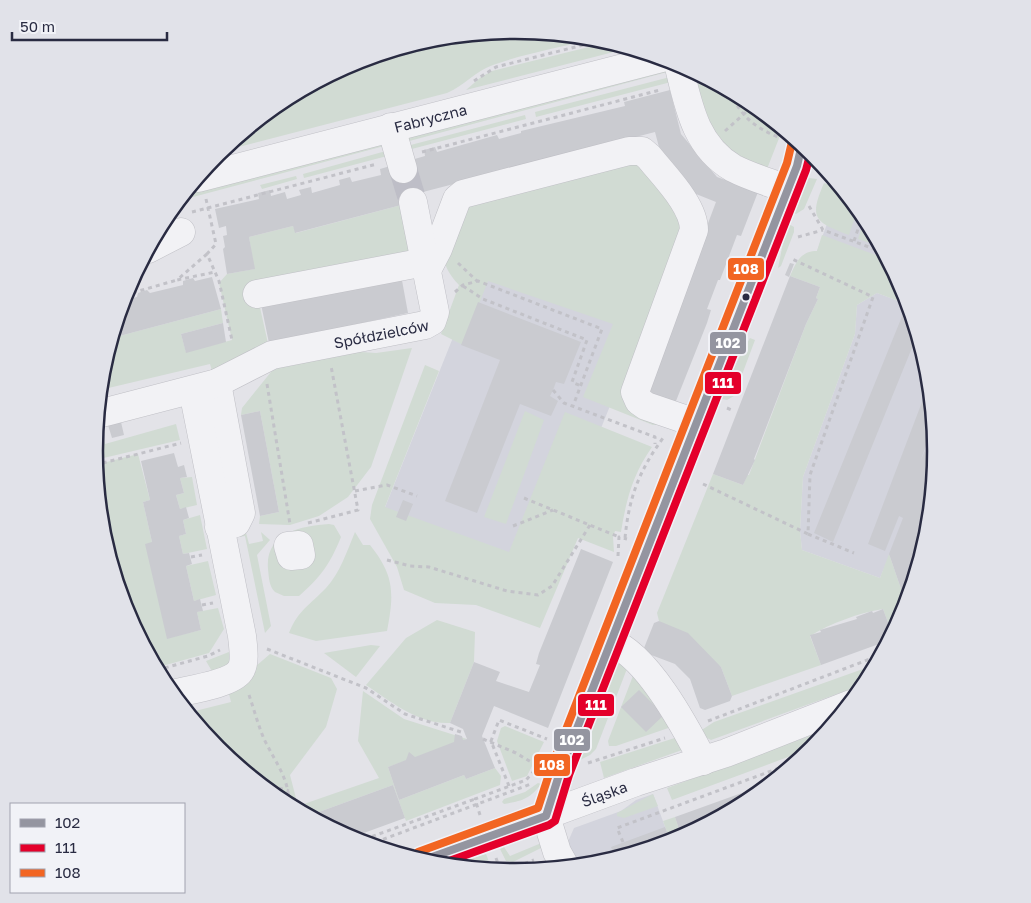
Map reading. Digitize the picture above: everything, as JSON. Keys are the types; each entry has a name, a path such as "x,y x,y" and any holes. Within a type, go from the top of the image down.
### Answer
{"street":[{"name":"Fabryczna","path":"210,174 649,61"},
{"path":"680,73 691,117 708,147 734,168 796,158"},
{"path":"391,127 403,169"},
{"path":"257,294 426,266 438,249 457,199 463,194 629,151 642,151 649,157 689,208 694,220 693,237 635,392 639,401 646,406 688,420"},
{"path":"562,861 557,852 546,816 560,772 610,642 688,420 796,158"},
{"name":"Spółdzielców","path":"105,412 205,387 228,379 272,355 425,325 432,321 436,312 413,202"},
{"path":"159,244 182,232"},
{"path":"180,692 230,679 240,670 242,643 219,527 205,387"},
{"path":"610,642 628,650 662,692 704,761"},
{"name":"Śląska","path":"434,856 636,782 704,761 838,709"}],"path":[{"path":"469,84 480,75 496,67 584,45"},
{"path":"736,103 743,115 796,158"},
{"path":"708,147 748,110"},
{"path":"177,280 216,244 201,184"},
{"path":"810,206 823,230"},
{"path":"854,241 860,223"},
{"path":"798,237 823,230 875,249"},
{"path":"207,254 215,272 232,340"},
{"path":"790,258 873,297 810,475 808,534"},
{"path":"135,292 177,280 215,272"},
{"path":"436,312 463,285 478,281 602,328 573,406"},
{"path":"463,285 483,299 587,340 572,382 580,386"},
{"path":"326,343 358,510"},
{"path":"262,359 290,528"},
{"path":"553,390 564,403 656,437 655,444"},
{"path":"624,545 629,506 644,466 688,420"},
{"path":"103,463 186,442"},
{"path":"704,484 808,534 854,553"},
{"path":"355,492 387,485 417,496"},
{"path":"524,498 626,539"},
{"path":"513,526 553,510"},
{"path":"387,560 410,566 429,567 507,592 538,595 552,586 590,525"},
{"path":"617,562 619,537"},
{"path":"623,561 624,552"},
{"path":"164,668 208,656 242,643 250,643 361,686 405,714 464,733"},
{"path":"707,722 873,658"},
{"path":"240,670 264,738 285,777 290,792 290,797"},
{"path":"509,786 491,741 499,720 547,739"},
{"path":"543,748 550,730"},
{"path":"592,761 666,737"},
{"path":"483,739 491,741 536,765"},
{"path":"370,837 475,801 526,780 540,756"},
{"path":"623,842 617,828 782,767"},
{"path":"380,841 528,787 536,781"},
{"path":"275,787 290,792"},
{"path":"494,850 499,863"},
{"path":"524,864 537,859"}],"shaded area":[{"path":"516,39 576,43 493,65 447,93 237,147 264,124 309,94 358,70 409,53 462,42 489,40"},
{"path":"592,46 615,51 466,90 481,77 492,71"},
{"path":"664,68 671,71 402,143 403,136"},
{"path":"670,77 671,82 536,117 535,112"},
{"path":"701,82 722,94 745,108 780,135 767,169 750,164 714,137 694,84"},
{"path":"525,115 526,119 404,151 403,147"},
{"path":"376,143 384,146 190,198 195,191"},
{"path":"386,151 387,156 304,178 303,174"},
{"path":"638,157 682,216 662,424 653,425 583,397 613,324 488,281 463,345 441,334 459,285 446,265 444,247 459,206"},
{"path":"296,176 297,179 262,189 260,185"},
{"path":"804,179 817,179 804,209 796,214 791,211"},
{"path":"824,183 831,186 843,200 855,217 849,235 828,226 818,217 816,211 819,195"},
{"path":"838,194 873,245 896,291 817,251"},
{"path":"405,204 414,255 257,294 269,348 214,378 210,364 108,388 120,336 221,309 223,323 181,334 186,352 232,340 219,283 227,274 254,269 249,237 293,226 296,233"},
{"path":"787,223 794,227 794,232 781,266 778,268"},
{"path":"862,227 872,244 858,239"},
{"path":"822,235 879,256 900,302 877,293 857,305 855,334 803,477 800,531 802,550 880,578 889,554 903,593 889,626 883,609 845,619 810,636 821,665 732,696 721,667 659,621 657,613 713,474 743,485 747,475 749,475 806,324 818,299 816,298 820,287 790,276 803,255 817,251"},
{"path":"482,265 641,329 539,582 380,520"},
{"path":"877,293 900,302 914,345 925,398 928,452 925,505 914,558 903,593 890,554 880,578 802,550 800,531 803,477 855,334 857,305"},
{"path":"750,338 755,340 734,396 727,400 717,398"},
{"path":"412,348 371,467 348,497 319,516 290,525 259,524 260,516 279,512 260,411 241,415 242,408 275,367 347,351 376,353"},
{"path":"425,365 439,371 385,507 509,552 565,412 652,447 635,477 625,509 621,532 615,531 613,537 614,552 578,538 540,628 476,605 435,603 404,590 397,567 370,519 372,505"},
{"path":"525,411 544,420 506,524 484,517"},
{"path":"176,424 180,440 103,458 103,439 105,444"},
{"path":"138,454 150,500 143,502 152,542 168,638 201,630 197,612 218,608 224,629 209,653 163,666 158,658 134,609 117,558 106,505 103,463"},
{"path":"192,477 197,505 180,509 176,495 184,493 180,478"},
{"path":"200,515 207,549 183,554 179,536 186,534 183,520"},
{"path":"329,524 334,525 341,537 329,563 319,576 299,596 284,596 275,592 270,584 268,569 272,547 278,539 296,530"},
{"path":"245,529 249,544 263,541 261,532 270,540 257,555 271,626 265,633 245,536 232,538"},
{"path":"355,532 363,545 370,545 384,566 388,576 391,606 387,631 316,641 289,633 300,613 326,588 335,576"},
{"path":"208,561 216,595 194,601 186,566"},
{"path":"437,620 475,632 474,662 450,723 438,723 416,716 395,705 366,685 406,638"},
{"path":"371,645 380,646 356,677 324,653"},
{"path":"234,650 235,661 213,673 206,661"},
{"path":"270,654 331,678 337,689 326,727 290,775 297,802 243,762 195,711 231,702 227,686 236,683"},
{"path":"617,659 630,661 596,749 590,755 578,761"},
{"path":"867,667 854,688 711,740 697,733 714,722"},
{"path":"636,668 677,725 616,746 609,746 608,741"},
{"path":"363,691 404,719 467,739 388,767 399,800 464,775 466,779 495,768 501,776 500,785 406,821 393,785 316,813 302,805 379,778 358,741"},
{"path":"505,726 544,742 527,776 512,781 497,741 501,728"},
{"path":"817,733 796,754 672,800 667,788"},
{"path":"684,735 686,745 682,750 604,778 600,762"},
{"path":"538,783 541,784 533,793 525,798 516,802 504,804 502,802 504,799 525,792"},
{"path":"653,794 668,835 622,850 575,860 567,844 574,828 621,811 636,800"},
{"path":"653,794 658,806 624,818 617,816 617,813"},
{"path":"675,817 679,830 668,835 663,821"},
{"path":"539,844 543,847 513,862 506,861 500,849 504,847 510,856"},
{"path":"486,854 489,863 489,863 463,861"}],"building":[{"path":"670,90 681,134 717,177 758,192 741,236 737,235 720,280 718,280 707,309 711,310 707,323 674,406 644,394 716,202 696,194 660,151 655,132 419,193 405,204 295,233 293,226 249,237 255,269 227,274 223,249 225,247 223,236 227,235 226,226 219,228 215,209 259,199 258,193 270,190 271,196 285,192 287,199 301,195 299,190 311,187 312,193 340,185 339,180 350,177 352,182 381,175 380,169 425,156 424,150 435,147 437,152 497,135 499,139 521,133 521,131 625,106 624,102"},
{"path":"790,263 794,264 789,277 785,275"},
{"path":"401,275 408,313 269,343 261,304"},
{"path":"790,276 820,287 816,298 818,299 806,324 755,460 743,485 713,474"},
{"path":"212,277 221,309 120,336 133,298 137,297 138,293 147,290 150,293 183,285 183,281 193,278 195,281"},
{"path":"478,302 581,342 564,384 556,382 550,396 558,401 551,416 520,404 477,513 445,501 500,360 461,345"},
{"path":"904,312 914,344 833,542 814,533"},
{"path":"223,323 226,342 186,353 181,334"},
{"path":"925,395 928,441 920,462 928,444 925,505 918,540 914,550 914,558 903,593 889,554 903,518 899,516 885,551 868,544"},
{"path":"260,411 279,512 260,516 241,415"},
{"path":"121,422 124,435 112,438 108,425"},
{"path":"174,453 178,467 184,465 187,477 180,478 184,493 176,495 180,509 186,507 189,518 183,520 186,534 179,536 183,554 189,553 192,564 186,566 194,601 200,599 203,611 197,612 201,630 167,639 145,544 152,542 143,502 150,500 141,461"},
{"path":"403,500 413,504 406,521 396,517"},
{"path":"581,549 613,562 548,728 494,706 482,736 495,768 466,779 464,775 399,800 388,767 406,760 409,752 415,757 454,742 455,734 462,736 463,740 467,739 463,729 450,723 474,662 500,672 496,681 529,692 540,665 536,664 539,653"},
{"path":"883,609 889,626 881,643 821,665 810,635 821,632 820,630 857,619 856,617 872,611 873,613"},
{"path":"659,621 688,633 721,667 732,696 730,701 705,710 700,708 690,679 675,664 646,653 644,648 654,623"},
{"path":"639,690 664,715 646,732 621,707"},
{"path":"393,785 405,818 361,834 316,813"},
{"path":"754,789 722,809 679,830 675,817"},
{"path":"665,827 668,835 613,852 611,847"}],"tunnel":[{"path":"403,169 413,202"}],"transit line":[{"name":"108","path":"418,852 538,808 551,768 787,163 791,144"},
{"name":"102","path":"435,856 546,816 560,772 797,166 800,153"},
{"name":"111","path":"453,859 549,825 555,821 569,775 808,161"}]}
